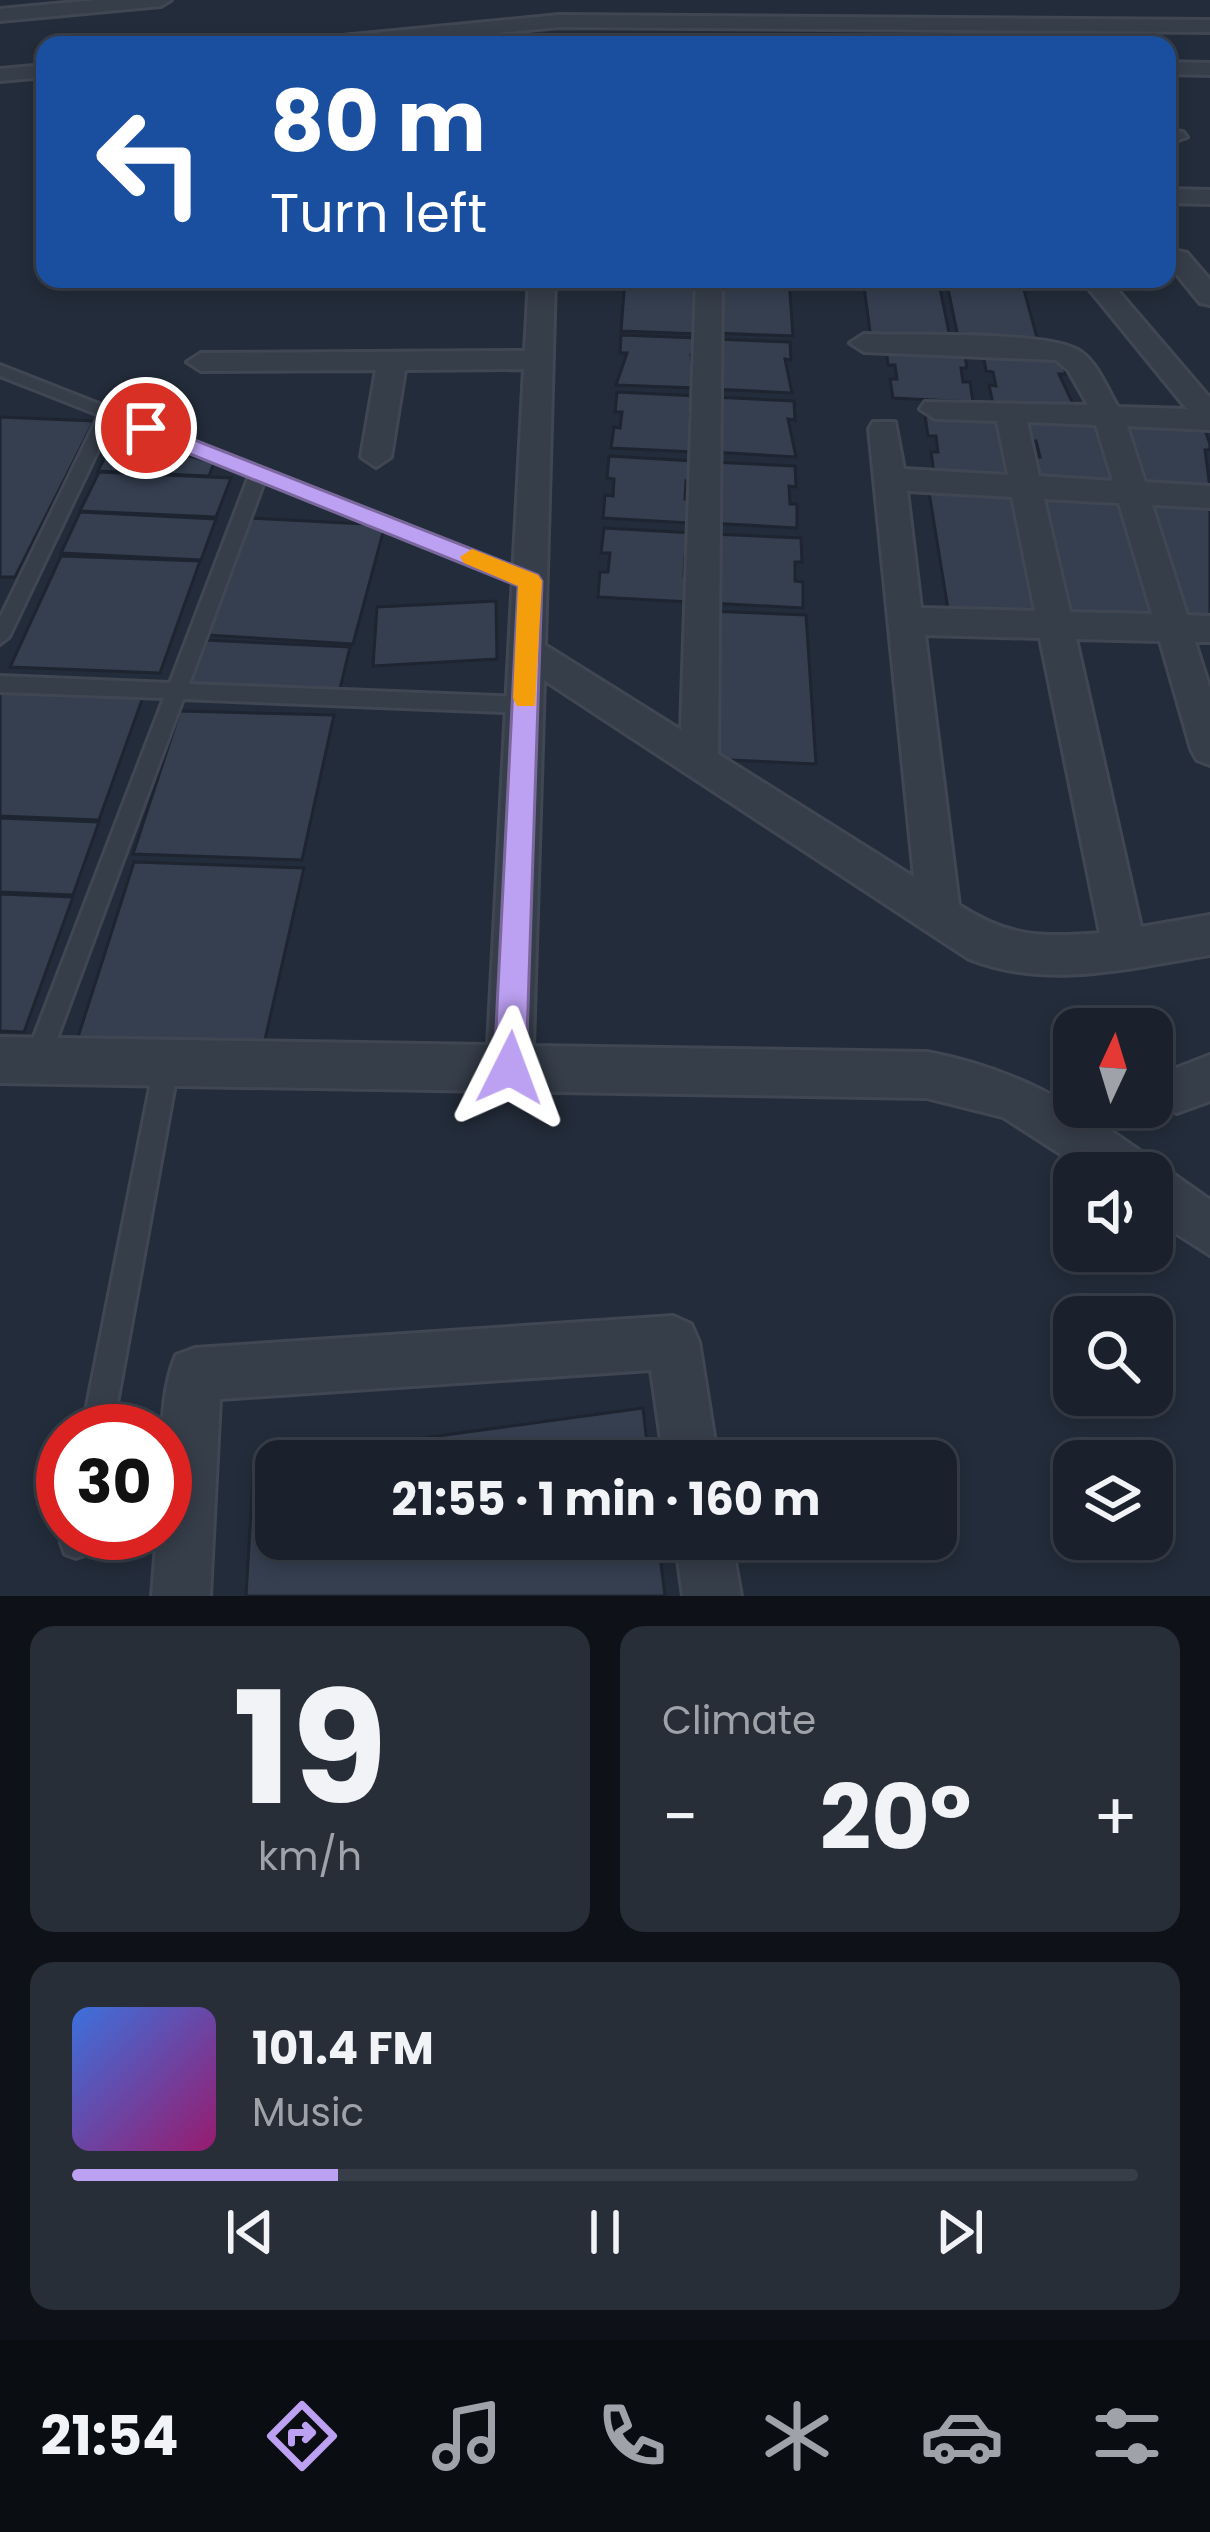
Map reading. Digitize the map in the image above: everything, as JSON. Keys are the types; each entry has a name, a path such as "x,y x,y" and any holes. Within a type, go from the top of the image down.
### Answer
{"street":[{"path":"0,1 28,0"},
{"path":"0,15 161,0"},
{"path":"1005,0 1024,32"},
{"path":"558,36 559,21"},
{"path":"404,36 559,21 769,34 1150,35 1210,26"},
{"path":"1176,71 1210,69"},
{"path":"0,75 36,71"},
{"path":"1176,196 1210,197"},
{"path":"1176,258 1210,260"},
{"path":"1176,261 1210,297"},
{"path":"510,1068 542,288"},
{"path":"699,761 709,288"},
{"path":"1101,288 1210,419"},
{"path":"864,344 1046,349 1066,354 1079,365 1109,416 1210,749"},
{"path":"201,362 539,360"},
{"path":"376,457 392,361"},
{"path":"934,410 1210,419"},
{"path":"1010,412 1124,948"},
{"path":"884,429 939,916"},
{"path":"890,479 1210,497"},
{"path":"906,621 1210,628"},
{"path":"527,651 984,945 1015,956 1124,948 1210,934"},
{"path":"18,1060 927,1075 980,1083 1032,1103 1101,1152"},
{"path":"1173,1204 1210,1230"},
{"path":"181,1596 195,1374 674,1342 689,1440"},
{"path":"707,1560 712,1596"}],"lane":[{"path":"0,370 530,581"},
{"path":"0,637 108,413"},
{"path":"18,1060 176,691 259,472"},
{"path":"0,684 526,705"},
{"path":"102,1404 167,1063"}],"building":[{"path":"624,288 700,288 700,334 621,331"},
{"path":"714,288 790,288 793,336 714,333"},
{"path":"864,288 940,288 951,342 871,339"},
{"path":"948,288 1023,288 1039,345 959,342"},
{"path":"621,335 698,338 697,356 691,355 696,388 616,385 627,353 620,353"},
{"path":"713,339 790,342 791,360 785,359 792,393 712,389"},
{"path":"886,347 964,350 963,382 970,382 973,402 893,398 890,379 897,379 895,365 888,365"},
{"path":"983,353 1061,356 1066,374 1059,374 1075,408 993,404 989,385 996,386 993,372 986,371"},
{"path":"617,392 697,396 696,415 690,415 695,452 611,448 622,412 615,412"},
{"path":"713,397 794,401 795,420 788,419 796,457 712,452"},
{"path":"925,416 1008,420 1020,477 934,473 931,452 938,452 936,436 928,436"},
{"path":"0,417 94,421 15,577 0,577"},
{"path":"1024,420 1108,424 1125,483 1038,478 1033,457 1040,457 1036,441 1029,441"},
{"path":"1121,426 1205,430 1210,444 1210,450 1205,450 1210,488 1139,484 1132,463 1140,463 1135,447 1127,447"},
{"path":"116,435 214,463 209,476 98,471"},
{"path":"609,456 693,461 685,499 692,499 690,523 603,518 605,495 613,496 614,479 607,478"},
{"path":"711,462 795,466 796,487 789,486 790,504 797,504 797,528 709,523"},
{"path":"99,472 231,478 216,517 80,511"},
{"path":"928,486 1018,490 1047,614 948,609"},
{"path":"1037,491 1127,495 1167,620 1068,616"},
{"path":"1140,498 1210,500 1210,624 1181,623"},
{"path":"80,512 216,519 201,560 61,553"},
{"path":"249,518 385,525 353,644 206,635"},
{"path":"604,528 694,533 692,557 685,556 684,576 692,576 690,602 598,597 600,572 608,572 610,553 601,553"},
{"path":"711,534 801,538 802,562 795,562 795,581 803,582 803,608 710,603"},
{"path":"61,556 200,561 160,673 10,667"},
{"path":"496,601 497,659 373,666 377,607"},
{"path":"708,611 806,615 816,764 708,759"},
{"path":"204,640 350,647 339,693 188,687"},
{"path":"0,692 143,697 99,820 0,816"},
{"path":"180,711 334,715 302,860 133,854"},
{"path":"0,818 99,822 73,895 0,892"},
{"path":"134,862 304,868 264,1044 78,1037"},
{"path":"0,894 73,897 24,1032 0,1031"},
{"path":"643,1408 647,1440 408,1440"},
{"path":"254,1461 255,1560 661,1560 665,1596 246,1596"}],"slow traffic":[{"path":"472,557 530,581 526,698"}],"route":[{"path":"146,428 530,581 510,1068"}]}
